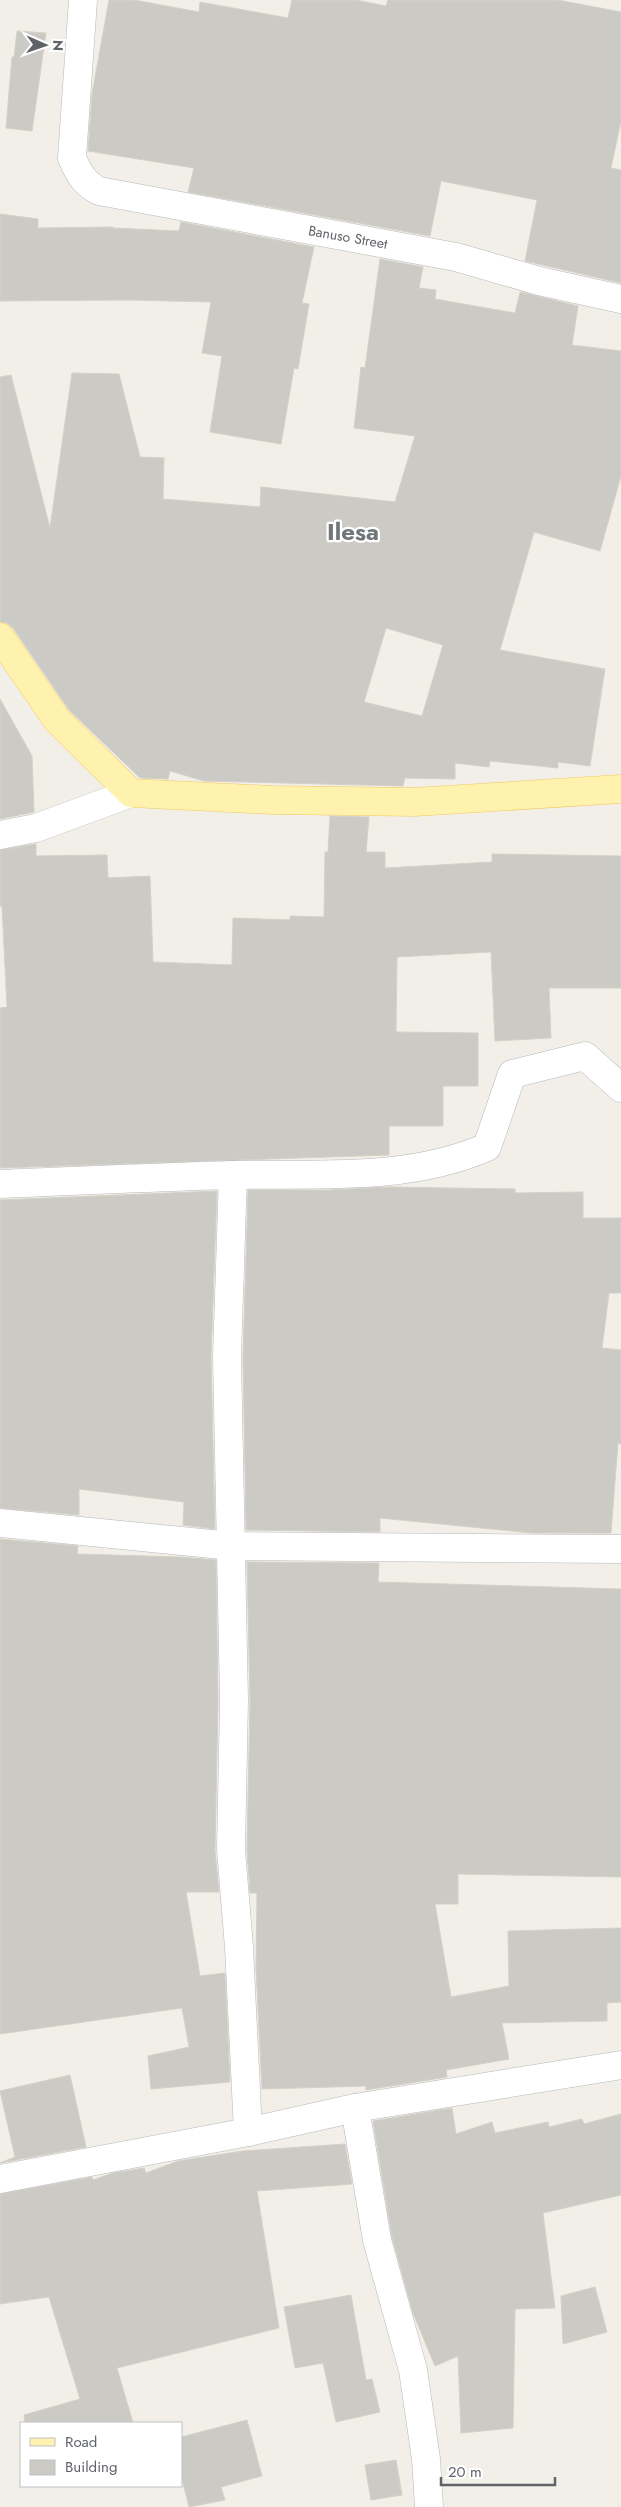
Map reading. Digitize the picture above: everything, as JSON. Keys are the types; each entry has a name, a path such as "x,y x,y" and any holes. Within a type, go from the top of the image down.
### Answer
{"main road":[{"path":"0,637 57,720 131,793 273,800 414,802 621,789"}],"street":[{"name":"Banuso Street","path":"83,0 72,158 79,175 87,184 99,191 456,257 539,281 621,299"},
{"path":"0,835 36,828 131,793"},
{"path":"0,1184 233,1175 358,1175 457,1160 487,1147 512,1074 585,1056 621,1088"},
{"path":"233,1175 228,1357 234,1700 231,1850 239,1948 248,2132"},
{"path":"0,1523 232,1546 621,1549"},
{"path":"0,2179 248,2132 355,2108 621,2065"},
{"path":"355,2108 377,2240 413,2370 426,2459 429,2507"}],"building":[{"path":"109,0 134,0 199,12 200,2 288,18 292,0 356,0 386,6 388,0 558,0 621,12 621,121 611,168 621,170 621,283 525,261 537,200 441,181 430,236 188,192 194,168 88,151 92,94"},
{"path":"17,31 46,33 32,131 6,128 12,57 14,57"},
{"path":"0,214 38,219 38,228 113,227 179,231 181,222 314,247 302,303 309,304 298,369 294,368 281,444 210,432 222,356 202,353 211,302 128,300 0,301"},
{"path":"380,259 423,267 419,288 436,290 435,299 515,313 520,292 578,306 572,345 621,351 621,476 600,551 534,532 500,650 605,669 590,766 558,762 558,768 490,761 489,767 455,763 455,779 405,778 403,786 204,781 170,771 168,779 140,778 69,710 13,628 7,623 0,622 0,377 11,375 50,528 72,373 119,374 140,457 164,458 163,499 260,507 261,487 395,502 415,436 354,428 361,367 365,368","holes":["386,628 443,645 422,716 364,702"]},
{"path":"0,699 32,756 34,812 0,819"},
{"path":"330,816 369,817 366,852 385,852 385,868 492,862 492,854 621,856 621,988 549,988 551,1038 495,1041 491,952 397,957 396,1032 478,1033 478,1086 443,1086 443,1126 389,1126 389,1155 0,1168 0,1008 7,1007 2,906 0,906 0,850 36,844 36,856 107,855 108,878 150,876 153,962 232,965 233,918 290,920 290,916 324,917 325,852 328,852"},
{"path":"389,1187 515,1189 515,1193 583,1192 583,1218 621,1218 621,1293 609,1293 602,1348 621,1350 621,1444 618,1443 611,1533 532,1533 380,1518 380,1532 246,1530 243,1357 248,1190 329,1190"},
{"path":"217,1191 211,1357 215,1529 183,1525 184,1502 79,1489 79,1515 0,1508 0,1200"},
{"path":"0,1539 78,1546 77,1554 216,1560 218,1700 215,1850 219,1892 186,1892 200,1976 225,1973 230,2082 151,2089 148,2056 189,2047 182,2008 0,2034"},
{"path":"247,1562 379,1563 378,1582 621,1589 621,1877 458,1874 458,1904 435,1904 451,1997 509,1986 508,1931 621,1928 621,2002 607,2003 607,2021 502,2023 509,2059 446,2070 447,2077 366,2090 366,2086 262,2089 256,1968 257,1893 250,1893 247,1850 250,1700"},
{"path":"70,2075 86,2147 0,2163 15,2157 0,2091"},
{"path":"452,2108 456,2134 492,2122 495,2133 548,2122 549,2127 582,2119 584,2124 621,2114 621,2195 543,2213 555,2308 515,2309 513,2428 461,2433 458,2356 435,2366 413,2313 392,2237 373,2121"},
{"path":"345,2144 352,2184 257,2191 279,2328 117,2368 133,2422 25,2422 24,2415 80,2399 49,2297 0,2304 0,2194 92,2177 93,2180 113,2173 144,2168 146,2173 178,2161 243,2151"},
{"path":"595,2287 607,2332 563,2344 561,2296"},
{"path":"351,2295 366,2380 372,2379 380,2412 336,2422 323,2363 295,2368 284,2307"},
{"path":"247,2420 262,2476 221,2487 225,2500 189,2507 182,2479 182,2437"},
{"path":"396,2460 402,2495 371,2500 365,2465"}],"district":[{"name":"Ilesa","path":"353,531"}]}
